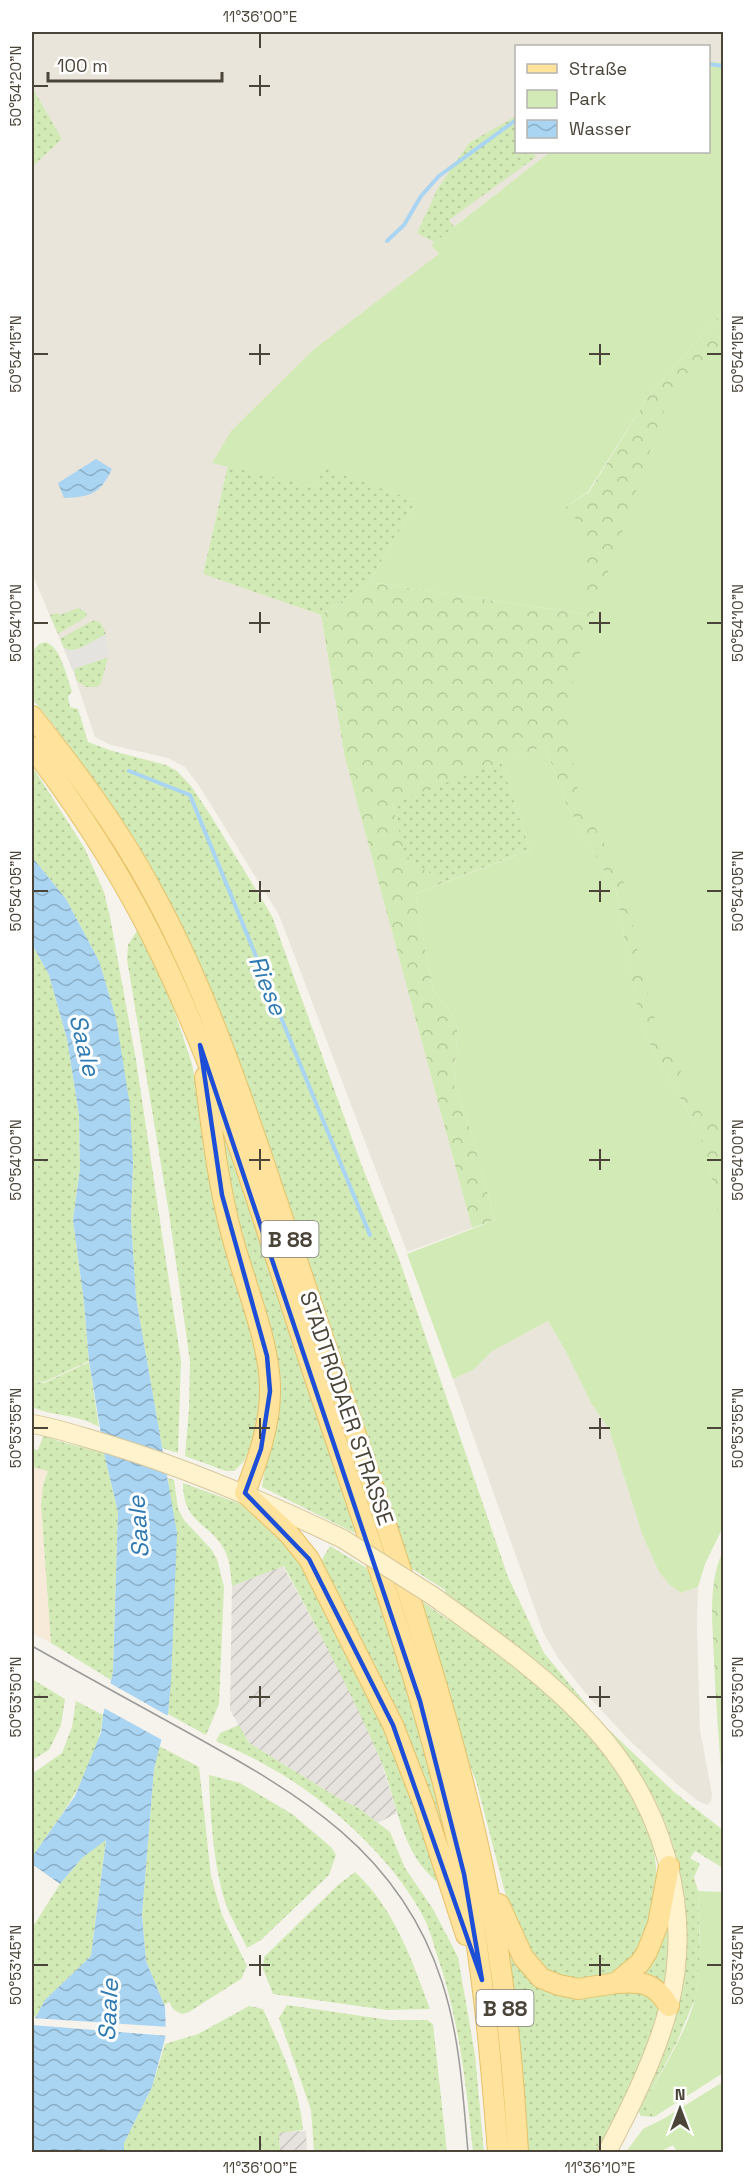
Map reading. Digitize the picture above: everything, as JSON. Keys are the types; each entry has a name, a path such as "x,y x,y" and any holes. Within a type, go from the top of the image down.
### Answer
{"main road":[{"name":"STADTRODAER STRASSE","path":"32,716 94,798 144,877 181,947 224,1048 273,1189 386,1525 433,1674 483,1865 496,1938 511,2062 518,2152"},
{"name":"STADTRODAER STRASSE","path":"32,747 96,837 140,912 163,958 200,1045 266,1228 420,1701 446,1792 464,1874 482,1980 498,2152"},
{"path":"200,1045 222,1195 231,1234 267,1356 270,1391 261,1449 245,1493"},
{"path":"32,1424 146,1456 203,1476 343,1539 433,1596 516,1657 594,1728 620,1759 637,1785 655,1821 669,1866 675,1897 677,1958 669,2006 660,2038 607,2152"},
{"path":"245,1493 288,1533 309,1559 393,1725 424,1806 451,1894 482,1980"},
{"path":"483,1865 523,1958 541,1978 578,1989 633,1981 660,1992 669,2006"},
{"path":"616,1983 640,1964 647,1952 658,1924 669,1866"}],"highlighted area":[{"path":"200,1045 420,1701 464,1874 482,1980 393,1725 309,1559 245,1493 261,1449 270,1391 267,1356 222,1195"}],"shaded area":[{"path":"32,32 723,32 723,63 710,61 710,45 515,45 515,153 549,153 431,245 439,254 213,463 228,465 203,574 321,615 345,758 472,1228 407,1252 279,915 200,787 185,767 168,758 111,745 95,737 73,671 32,573 32,167 62,139 32,87"},
{"path":"106,634 108,657 73,671 64,648 71,651 79,649"},
{"path":"548,1321 592,1405 609,1429 642,1534 659,1572 681,1593 698,1587 700,1730 712,1794 711,1802 707,1805 679,1786 631,1742 587,1695 558,1658 543,1632 453,1379 473,1370 491,1352"},
{"path":"32,1455 48,1471 43,1485 41,1505 51,1643 32,1633"},
{"path":"283,1566 348,1686 380,1758 397,1813 378,1823 357,1807 249,1743 230,1710 232,1586"},
{"path":"306,2131 307,2152 280,2152 279,2132"}],"green space":[{"path":"710,61 723,63 723,311 649,395 588,492 562,509 584,524 584,614 369,582 417,501 324,468 316,487 212,463 231,431 313,350 439,254 431,245 549,153 710,153"},
{"path":"32,87 62,139 32,167"},
{"path":"515,117 515,153 533,153 536,157 449,220 456,229 434,242 417,233 438,188 469,143"},
{"path":"723,311 723,1248 711,1173 695,1125 650,1044 635,999 616,892 566,804 545,746 392,803 405,855 443,883 415,894 433,989 458,1023 454,1084 471,1131 495,1220 472,1228 345,758 321,615 369,582 584,614 562,509 589,492 649,395"},
{"path":"723,340 724,1118 707,1125 654,1017 621,874 578,790 570,746 570,705 575,667 665,408"},
{"path":"228,465 316,487 323,467 417,501 369,582 321,615 203,574"},
{"path":"78,608 87,613 86,617 58,634 50,615 57,613 60,615"},
{"path":"92,621 100,622 106,634 74,650 64,648 60,639"},
{"path":"45,642 51,645 59,655 72,691 68,697 70,707 78,709 88,742 166,765 177,771 191,786 211,816 272,916 360,1161 398,1256 508,1577 544,1653 595,1717 513,1644 445,1590 406,1565 249,1097 67,746 56,728 32,699 32,652 39,644"},
{"path":"108,657 101,683 97,687 86,687 77,681 74,669"},
{"path":"545,746 566,804 616,892 635,998 650,1044 695,1125 703,1144 711,1173 724,1248 723,1527 705,1564 698,1587 681,1593 670,1585 659,1572 642,1534 609,1429 592,1405 548,1321 491,1352 473,1370 453,1379 407,1254 495,1220 471,1131 454,1084 458,1023 433,989 415,894 530,850 501,762"},
{"path":"501,762 530,850 443,883 404,855 392,802"},
{"path":"32,766 84,847 104,892 110,917 136,1060 181,1361 178,1453 162,1448 136,1298 131,1220 133,1163 116,1018 99,961 66,899 32,857"},
{"path":"140,926 160,968 192,1064 211,1168 265,1383 258,1428 244,1461 234,1471 226,1471 185,1456 190,1361 169,1213 127,959 128,945"},
{"path":"32,944 49,975 67,1039 79,1115 80,1169 73,1220 89,1361 44,1382 32,1381"},
{"path":"213,1098 359,1535 262,1487 276,1399 232,1208"},
{"path":"89,1362 99,1427 82,1419 32,1407 32,1381 44,1383"},
{"path":"44,1434 58,1441 104,1453 118,1512 111,1680 51,1643 41,1505 43,1485 48,1471 32,1467 32,1449 38,1450"},
{"path":"168,1478 174,1480 178,1509 184,1520 211,1549 217,1559 224,1587 219,1704 206,1735 168,1714 172,1626"},
{"path":"183,1483 241,1504 267,1524 299,1561 328,1613 401,1764 438,1878 436,1881 423,1868 406,1838 378,1754 333,1659 284,1566 232,1586 226,1553 220,1543 188,1508"},
{"path":"330,1546 367,1568 403,1669 422,1731 458,1886 320,1563"},
{"path":"723,1551 723,1800 712,1605 715,1577"},
{"path":"416,1597 447,1619 455,1620 536,1684 578,1722 631,1788 654,1846 657,1880 643,1948 606,1980 559,1979 532,1961 508,1904 476,1781 459,1738"},
{"path":"32,1679 65,1699 61,1725 49,1750 32,1760"},
{"path":"76,1701 103,1715 100,1735 77,1790 32,1857 32,1774 62,1753 72,1727"},
{"path":"239,1725 249,1743 357,1807 390,1832 405,1868 433,1909 458,1957 475,2055 484,2152 473,2152 464,2076 451,2001 429,1929 413,1899 379,1855 337,1814 291,1780 216,1741 220,1733"},
{"path":"604,1725 674,1792 723,1830 723,1868 695,1851 690,1858 700,1864 694,1877 698,1891 700,1959 696,1996 677,2042 645,2102 654,2117 641,2116 637,2109 667,2035 682,1989 686,1939 683,1892 673,1845 655,1801 629,1760 602,1727"},
{"path":"159,1746 199,1767 211,1876 222,1915 247,1966 241,1979 189,2012 182,2014 174,2010 169,2002 164,2005 146,1961 142,1915 154,1769"},
{"path":"209,1775 240,1783 292,1814 331,1847 336,1855 329,1875 261,1940 247,1948 228,1910 219,1879 212,1826"},
{"path":"106,1839 91,1956 45,2000 36,2017 32,2016 32,1928 60,1884 82,1858"},
{"path":"355,1872 369,1886 391,1918 409,1954 430,2009 387,2010 273,1994 263,1969 264,1957 338,1885"},
{"path":"698,1891 723,1892 723,2073 654,2117 645,2102 682,2034 696,1993 700,1955"},
{"path":"667,1897 670,1932 666,1986 639,1978"},
{"path":"501,1920 536,1978 638,1986 661,2005 648,2048 599,2152 525,2152"},
{"path":"287,2005 389,2020 427,2020 433,2024 447,2152 314,2152 311,2110 279,2018"},
{"path":"249,2006 263,2009 276,2038 294,2083 303,2130 279,2133 280,2152 124,2152 124,2143 152,2087 165,2044 198,2034"},
{"path":"723,2082 723,2152 677,2152 673,2145 660,2152 626,2152 643,2129"}],"water":[{"path":"96,459 112,469 99,489 81,497 64,498 58,483"},
{"name":"Saale","path":"32,857 66,899 99,961 116,1018 130,1106 133,1163 131,1220 136,1298 177,1533 171,1682 168,1714 154,1769 142,1915 146,1961 165,2007 166,2035 152,2087 124,2143 124,2152 32,2152 32,2024 45,2000 91,1956 106,1840 82,1858 60,1884 32,1864 32,1857 75,1796 101,1733 113,1672 118,1512 104,1453 89,1361 73,1220 80,1169 79,1115 67,1039 49,975 32,944"}],"pier":[{"path":"108,1682 170,1717 164,1741 102,1707"},
{"path":"32,2018 170,2027 169,2036 32,2025"}],"waterway":[{"path":"710,64 724,66"},
{"path":"387,241 404,225 421,196 439,176 515,121"},
{"name":"Riese","path":"129,771 190,795 370,1235"}],"tram line":[{"path":"32,1646 268,1779 341,1831 372,1862 400,1896 424,1936 442,1982 457,2045 468,2152"}]}
